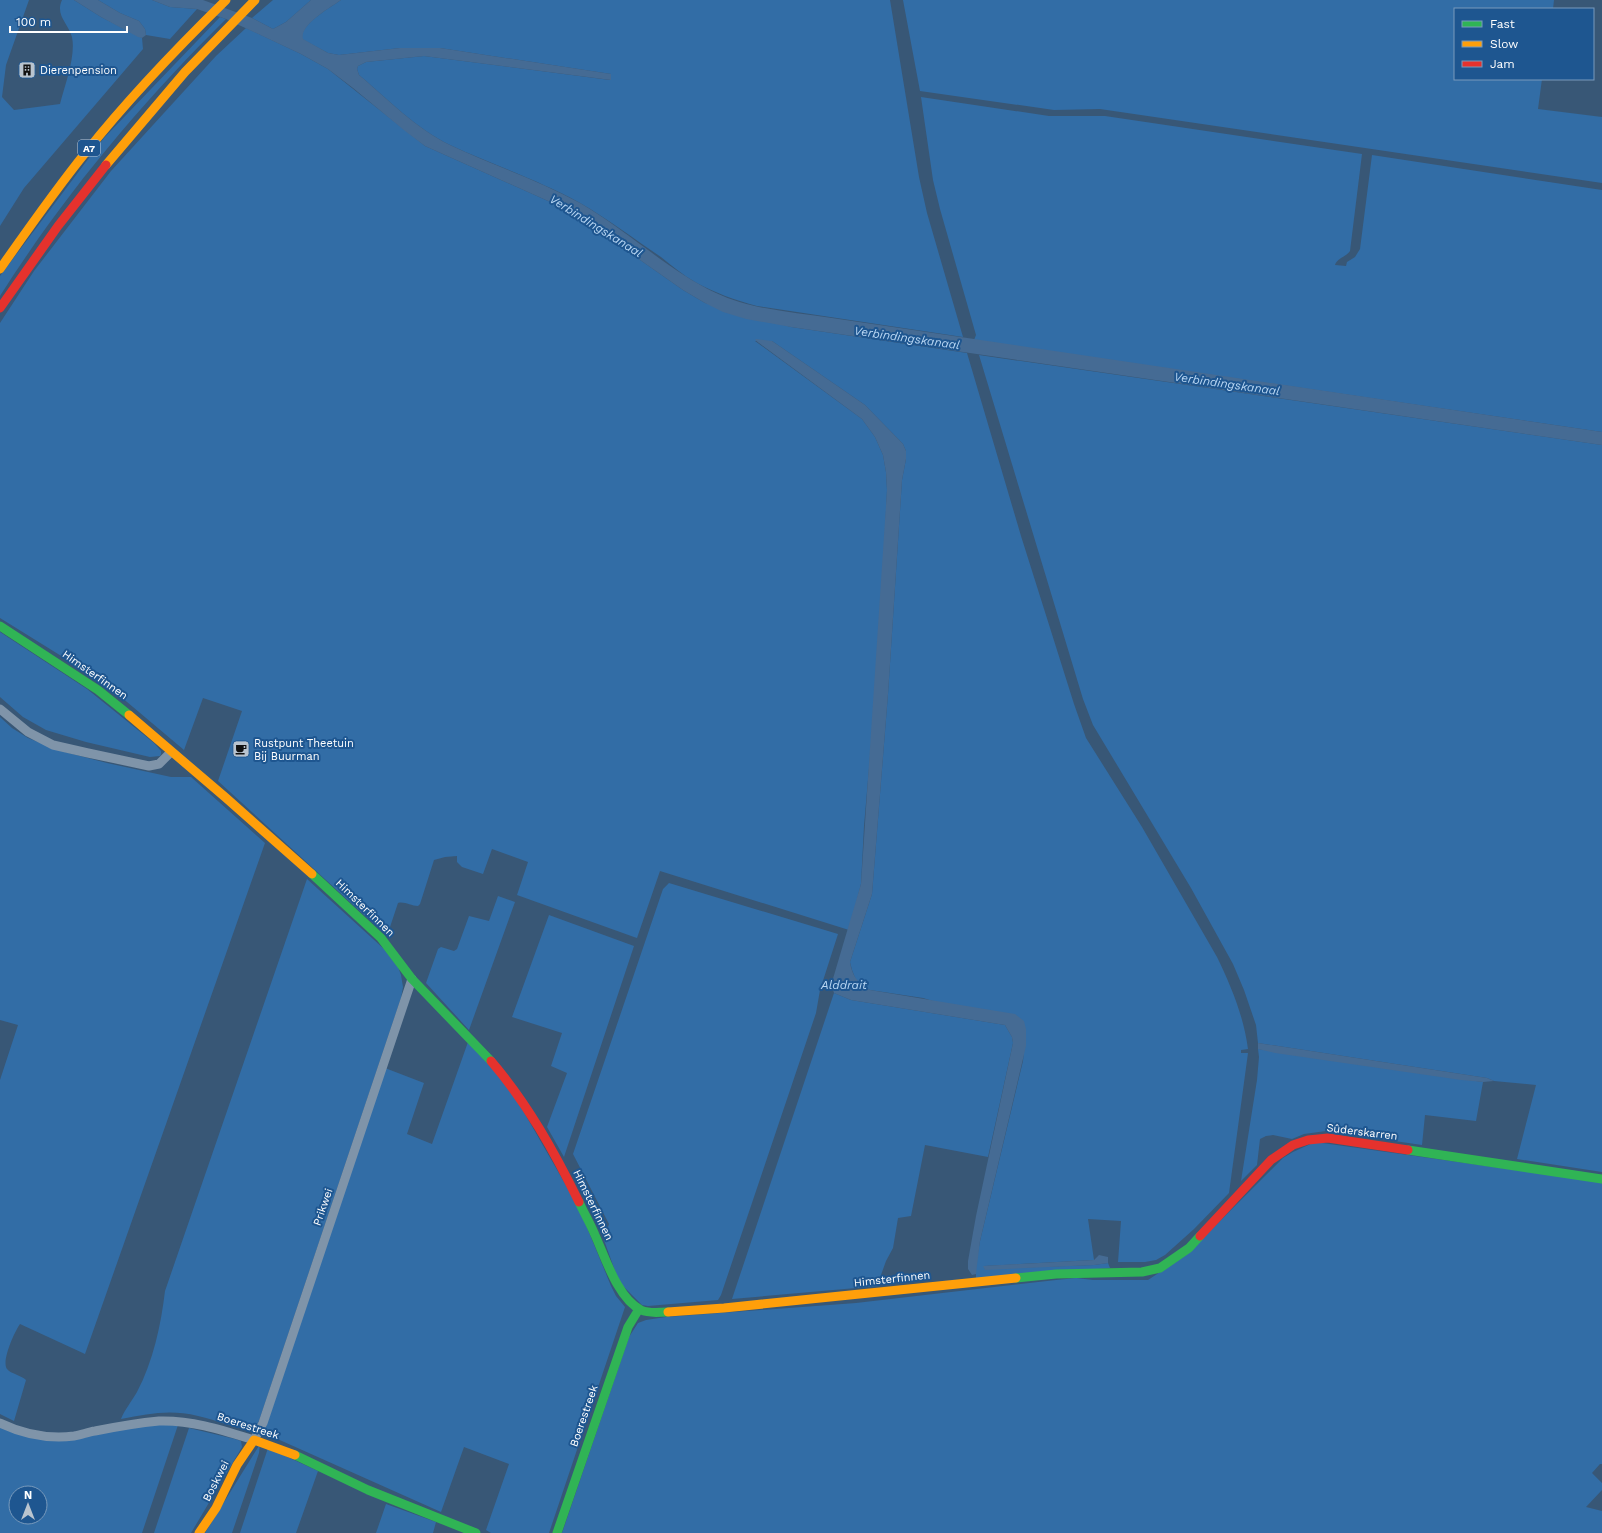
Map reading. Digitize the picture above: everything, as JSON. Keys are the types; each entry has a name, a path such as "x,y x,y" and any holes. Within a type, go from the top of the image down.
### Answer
{"main road":[{"name":"A7","path":"0,269 41,211 99,136 189,36 226,0"},
{"name":"A7","path":"0,308 31,262 90,182 158,101 255,0"},
{"name":"Himsterfinnen","path":"0,626 98,690 225,797 381,938 412,979 479,1047 508,1081 532,1115 572,1188 595,1234 608,1267 623,1294 639,1309 650,1313 687,1311 1056,1274 1142,1272"},
{"name":"Sûderskarren","path":"1142,1272 1160,1268 1189,1248 1271,1160 1293,1145 1308,1140 1328,1138 1602,1179"},
{"name":"Boerestreek","path":"557,1533 628,1328 639,1309"},
{"name":"Boerestreek","path":"254,1440 278,1448 370,1490 476,1533"},
{"name":"Boskwei","path":"199,1533 216,1508 237,1465 254,1440"}],"street":[{"path":"0,709 28,732 54,745 81,752 149,766 159,764 171,752"},
{"name":"Prikwei","path":"254,1440 264,1422 412,979"},
{"name":"Boerestreek","path":"0,1423 32,1434 75,1436 94,1431 158,1422 185,1422 213,1427 254,1440"}],"shaded area":[{"path":"0,0 29,0 6,65 2,97 14,110 60,104 73,53 72,37 61,15 60,5 62,0 74,0 101,17 142,38 143,49 24,188 0,226"},
{"path":"98,0 152,0 170,7 197,9 170,39 146,35 145,29 139,21 120,13"},
{"path":"273,0 311,0 286,22 273,29 252,18"},
{"path":"341,0 890,0 919,177 927,213 963,337 757,306 725,296 695,282 621,229 580,203 548,187 437,138 413,122 359,75 357,69 358,66 366,62 424,56 610,80 611,74 440,48 400,48 339,55 328,53 302,39 302,34 310,22"},
{"path":"903,0 1554,0 1553,8 1454,8 1454,80 1542,80 1538,109 1602,117 1602,183 1100,109 1054,110 920,91"},
{"path":"220,17 226,19 134,117 77,186 50,222 0,296 0,276 104,138"},
{"path":"246,28 301,54 328,69 425,146 557,205 583,220 683,290 705,303 791,327 967,353 1021,536 1086,738 1142,827 1217,957 1236,1002 1246,1037 1248,1049 1241,1050 1241,1053 1248,1053 1229,1193 1194,1229 1165,1255 1156,1260 1145,1262 1118,1262 1121,1221 1088,1219 1094,1260 984,1266 985,1269 1094,1265 1108,1263 1110,1268 976,1279 976,1264 980,1241 1023,1061 1026,1029 923,998 870,990 856,980 850,962 872,894 888,694 902,480 906,451 903,444 865,405 772,341 755,341 862,419 875,437 883,455 886,472 887,490 883,573 861,884 849,930 660,871 637,938 517,895 528,862 492,849 483,874 462,867 457,862 457,856 434,860 420,904 418,906 398,903 387,936 218,781 242,711 203,698 184,750 114,691 79,667 0,618 0,323 34,271 111,171 216,56"},
{"path":"921,97 1049,116 1105,116 1362,154 1350,251 1335,265 1346,266 1347,262 1355,257 1360,249 1372,155 1602,190 1602,432 974,340 976,335 933,180"},
{"path":"979,355 1602,445 1602,1172 1517,1159 1536,1085 1494,1081 1487,1078 1258,1043 1256,1025 1233,964 1191,888 1093,725 1083,699"},
{"path":"0,632 87,689 154,743 161,751 160,756 150,757 86,742 46,730 23,717 0,697"},
{"path":"0,717 12,728 28,738 61,751 171,777 191,777 265,843 85,1354 20,1324 12,1339 6,1360 7,1369 26,1380 14,1421 0,1414 0,1080 18,1025 0,1020"},
{"path":"307,879 384,949 398,967 403,987 401,998 259,1421 255,1430 241,1428 198,1416 178,1413 159,1413 121,1419 137,1392 148,1368 159,1330 165,1291"},
{"path":"669,883 838,934 820,990 816,1013 721,1295 718,1300 648,1306 642,1305 619,1282 604,1240 609,1224 573,1154 663,889"},
{"path":"498,896 515,902 469,1030 426,983 438,949 441,947 454,951 457,949 469,916 489,921"},
{"path":"549,915 634,946 564,1157 547,1127 567,1073 551,1066 562,1033 512,1017"},
{"path":"834,993 851,1000 1005,1025 1012,1037 1013,1043 988,1157 925,1145 911,1216 898,1218 893,1248 886,1261 879,1286 732,1299"},
{"path":"468,1042 510,1088 579,1208 611,1286 616,1296 625,1307 549,1533 491,1533 486,1530 509,1464 464,1447 441,1512 264,1433 385,1068 424,1083 407,1134 432,1144"},
{"path":"1258,1049 1483,1082 1476,1121 1425,1115 1422,1145 1326,1131 1304,1134 1292,1139 1273,1135 1266,1136 1260,1139 1257,1165 1241,1181 1257,1080 1259,1057"},
{"path":"1315,1142 1602,1182 1602,1464 1600,1464 1592,1473 1602,1483 1602,1490 1586,1507 1602,1511 1602,1533 562,1533 629,1337 638,1323 646,1320 666,1317 856,1303 1076,1278 1093,1280 1148,1280 1186,1255 1283,1158"},
{"path":"179,1422 142,1533 0,1533 0,1425 32,1438"},
{"path":"189,1428 241,1441 242,1447 191,1533 154,1533"},
{"path":"260,1444 259,1453 232,1533 205,1533"},
{"path":"268,1448 318,1471 296,1533 240,1533"},
{"path":"386,1504 436,1522 433,1533 376,1533"}],"water":[{"path":"74,0 98,0 120,13 139,21 145,29 146,35 142,38 138,37 101,17"},
{"name":"Verbindingskanaal","path":"152,0 203,0 252,18 273,29 286,22 311,0 341,0 311,22 303,34 303,39 328,53 339,55 400,48 440,48 611,74 611,80 424,56 366,62 358,66 357,69 359,75 413,122 437,138 548,187 580,203 698,284 730,299 758,307 788,312 1602,432 1602,445 791,327 746,319 723,312 683,290 583,220 557,205 425,146 328,69 301,54 226,19 197,9 170,7"},
{"name":"Alddrait","path":"755,340 772,341 865,405 903,444 906,451 902,480 888,694 872,894 850,962 856,979 870,990 1015,1014 1024,1021 1026,1029 1026,1046 980,1241 976,1274 972,1275 968,1269 968,1261 976,1216 1013,1043 1012,1037 1005,1025 851,1000 834,993 832,987 832,982 861,884 887,490 883,455 875,437 862,419"},
{"path":"1258,1043 1487,1078 1494,1081 1483,1082 1461,1080 1275,1053 1258,1049"},
{"path":"1099,1255 1108,1257 1108,1263 1094,1265 985,1270 983,1266 1094,1260"}],"traffic: fast":[{"path":"0,626 98,690 129,715"},
{"path":"312,874 381,938 412,979 491,1061"},
{"path":"1408,1150 1602,1179"},
{"path":"579,1202 613,1277 626,1297 633,1305 641,1310 648,1312 668,1312"},
{"path":"1016,1278 1056,1274 1142,1272 1160,1268 1189,1248 1200,1236"},
{"path":"557,1533 628,1327 639,1309"},
{"path":"295,1455 368,1490 476,1533"}],"traffic: slow":[{"path":"0,269 53,195 102,132 154,74 226,0"},
{"path":"106,165 185,72 255,0"},
{"path":"129,715 312,874"},
{"path":"668,1312 724,1308 1016,1278"},
{"path":"199,1533 216,1508 237,1465 254,1440 295,1455"}],"traffic: jam":[{"path":"0,308 58,226 106,165"},
{"path":"491,1061 504,1077 539,1128 560,1164 579,1202"},
{"path":"1200,1236 1271,1160 1293,1145 1308,1140 1328,1138 1408,1150"}],"place":[{"name":"Dierenpension","path":"27,70"},
{"name":"Rustpunt Theetuin Bij Buurman","path":"241,749"}]}
